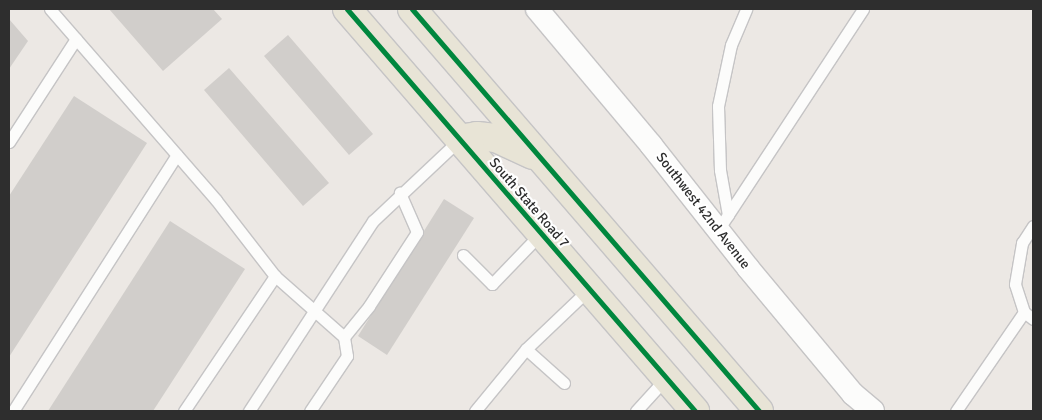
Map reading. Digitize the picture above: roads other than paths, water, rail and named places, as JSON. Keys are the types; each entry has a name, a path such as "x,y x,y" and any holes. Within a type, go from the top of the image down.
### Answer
{"main road":[{"name":"South State Road 7","path":"347,9 695,411"},
{"path":"412,9 759,411"},
{"path":"460,139 477,136 496,138 517,146 544,162"}],"street":[{"name":"Southwest 42nd Avenue","path":"536,9 723,223 854,394 873,411"}],"lane":[{"path":"50,9 177,155 275,276 344,337 347,356 310,411"},
{"path":"723,223 718,106 731,45 746,9"},
{"path":"723,223 863,9"},
{"path":"9,142 76,39"},
{"path":"249,411 373,221 400,193 460,139"},
{"path":"13,411 177,155"},
{"path":"344,337 369,306 417,232 400,193"},
{"path":"956,411 1029,315 1015,284 1022,243 1033,226"},
{"path":"463,255 492,284 541,233"},
{"path":"184,411 275,276"},
{"path":"475,411 526,349 589,289"},
{"path":"526,349 564,383"},
{"path":"636,411 666,378"}]}
